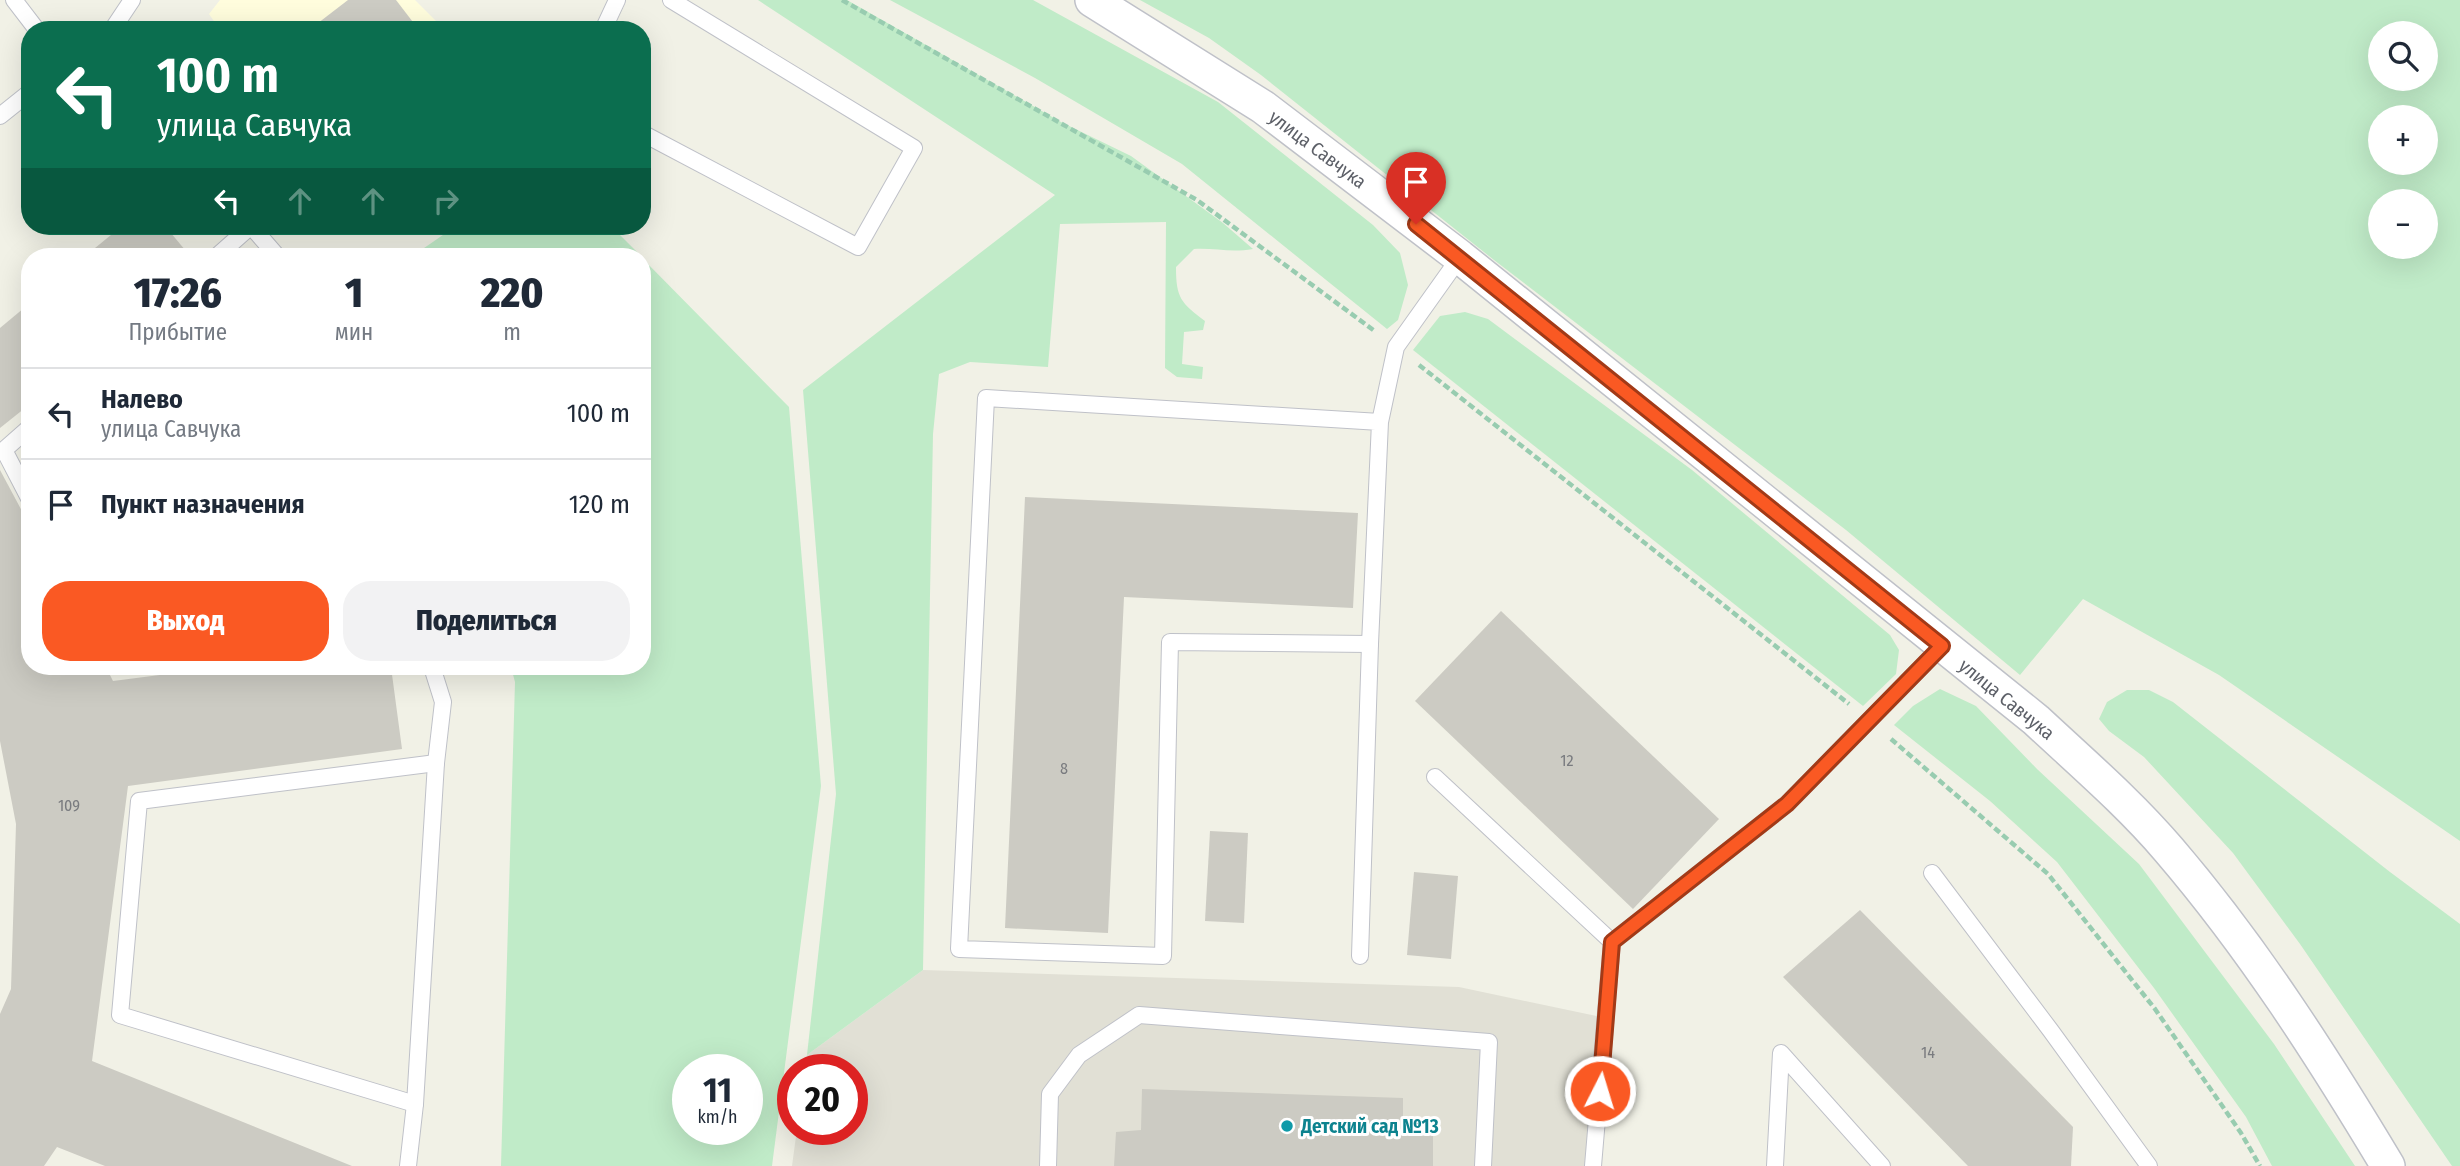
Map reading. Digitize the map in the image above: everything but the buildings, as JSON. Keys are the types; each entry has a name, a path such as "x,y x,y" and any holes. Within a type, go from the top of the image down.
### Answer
{"street":[{"name":"улица Савчука","path":"1092,0 1263,107 1460,257 2036,720 2101,780 2167,848 2214,904 2309,1035 2388,1166"}],"lane":[{"path":"14,0 30,21"},
{"path":"117,21 132,0"},
{"path":"607,21 617,0"},
{"path":"651,138 858,247 914,148 671,0"},
{"path":"0,116 21,99"},
{"path":"226,248 241,235"},
{"path":"1360,956 1380,422 1396,347 1460,257"},
{"path":"1370,644 1170,642 1163,956 959,949 986,398 1380,422"},
{"path":"21,435 4,450 21,483"},
{"path":"1594,1166 1612,942 1787,804 1942,646"},
{"path":"408,1166 415,1104 436,763 443,702 435,675"},
{"path":"415,1104 120,1015 139,801 436,763"},
{"path":"1435,777 1612,942"},
{"path":"1932,873 2149,1166"},
{"path":"1048,1166 1051,1094 1079,1055 1139,1015 1489,1042 1483,1166"},
{"path":"1775,1166 1781,1053 1882,1166"}],"path":[{"path":"842,0 1197,200 1396,347 1869,720 2048,874 2154,1009 2241,1133 2260,1166"}],"shaded area":[{"path":"220,0 415,0 436,21 214,21 209,14"},
{"path":"923,970 1459,987 1606,1018 1591,1166 792,1166 795,1145 868,1145 868,1054 808,1054"}],"green space":[{"path":"758,0 847,0 1061,122 1131,156 1223,223 1253,249 1194,249 1176,267 1177,286 1182,299 1205,321 1203,330 1184,332 1182,364 1203,367 1202,379 1177,377 1165,368 1166,222 1060,224 1048,367 970,362 939,374 933,434 923,970 807,1054 836,794 803,390 1055,195"},
{"path":"890,0 1033,0 1218,102 1373,225 1400,253 1408,285 1398,320 1387,329 1182,164 1035,78"},
{"path":"1140,0 2460,0 2460,841 2219,675 2083,599 2020,675 1846,530 1494,260 1261,75 1209,38"},
{"path":"443,235 620,235 633,248 424,248"},
{"path":"651,267 789,407 821,786 786,1054 777,1054 777,1127 772,1166 501,1166 513,675 651,675"},
{"path":"1465,312 1488,319 1692,470 1890,635 1899,650 1896,674 1863,706 1413,350 1440,316"},
{"path":"1940,689 1976,706 2037,769 2139,864 2274,1044 2355,1166 2272,1166 2246,1117 2154,988 2057,862 1990,801 1894,725 1913,706"},
{"path":"2127,690 2149,690 2173,702 2460,924 2460,1166 2452,1166 2300,944 2233,853 2144,757 2109,731 2099,719 2107,702"}],"place":[{"name":"Детский сад №13","path":"1287,1126"}],"route":[{"path":"1416,224 1942,646 1787,804 1612,942 1600,1091"}]}
